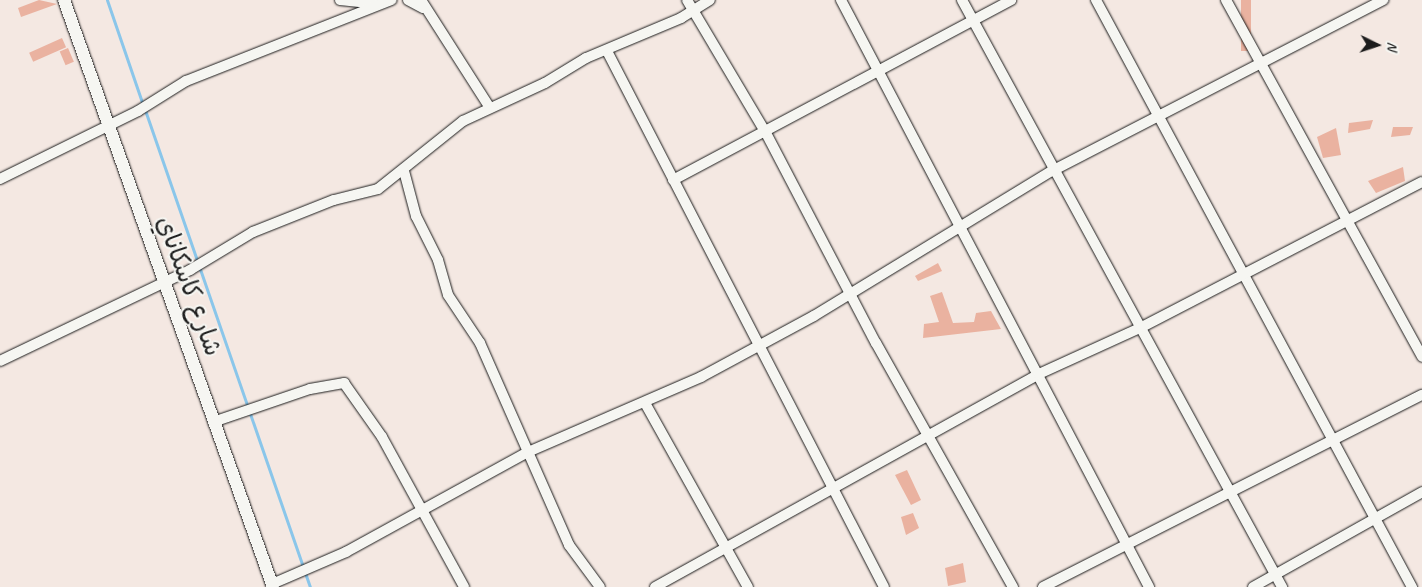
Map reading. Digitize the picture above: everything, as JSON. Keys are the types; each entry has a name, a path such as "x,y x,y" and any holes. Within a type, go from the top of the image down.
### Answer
{"street":[{"name":"شارع كاسكاناي","path":"64,0 273,586"},
{"path":"340,0 381,5"},
{"path":"0,179 108,124 138,111 186,81 392,0"},
{"path":"408,0 422,4 490,108"},
{"path":"687,0 766,133 927,436 1013,587"},
{"path":"0,361 164,282 253,232 334,200 378,189 404,171 463,121 692,11 710,0"},
{"path":"841,0 1039,374 1149,587"},
{"path":"962,0 1052,171 1142,327 1232,490 1282,587"},
{"path":"673,180 880,72 972,18 1011,0"},
{"path":"1096,0 1162,117 1412,587"},
{"path":"1226,0 1422,357"},
{"path":"273,586 346,552 528,452 645,403 757,347 1052,171 1162,117 1383,0"},
{"path":"607,51 757,347 884,587"},
{"path":"404,171 416,216 438,260 448,295 480,344 569,545 600,587"},
{"path":"655,587 1039,374 1142,327 1422,182"},
{"path":"213,422 310,389 344,383 382,437 464,587"},
{"path":"1043,587 1125,543 1422,395"},
{"path":"645,403 748,587"},
{"path":"1253,587 1422,492"}],"building":[{"path":"39,0 57,4 21,17 18,8"},
{"path":"1241,0 1251,0 1251,51 1241,51"},
{"path":"62,38 66,47 33,62 29,53"},
{"path":"68,48 74,62 66,65 60,52"},
{"path":"1373,120 1370,129 1348,133 1349,123"},
{"path":"1393,127 1413,127 1410,135 1391,137"},
{"path":"1336,128 1341,155 1323,158 1317,137"},
{"path":"1403,167 1405,181 1376,193 1368,181"},
{"path":"938,263 942,271 918,281 915,276"},
{"path":"942,292 953,323 974,322 976,313 991,311 1001,329 923,338 924,324 939,322 930,296"},
{"path":"907,470 921,500 911,505 895,475"},
{"path":"913,513 919,528 906,535 901,517"},
{"path":"963,563 966,582 948,586 945,568"}],"waterway":[{"path":"107,0 143,105"},
{"path":"145,110 310,587"}]}
